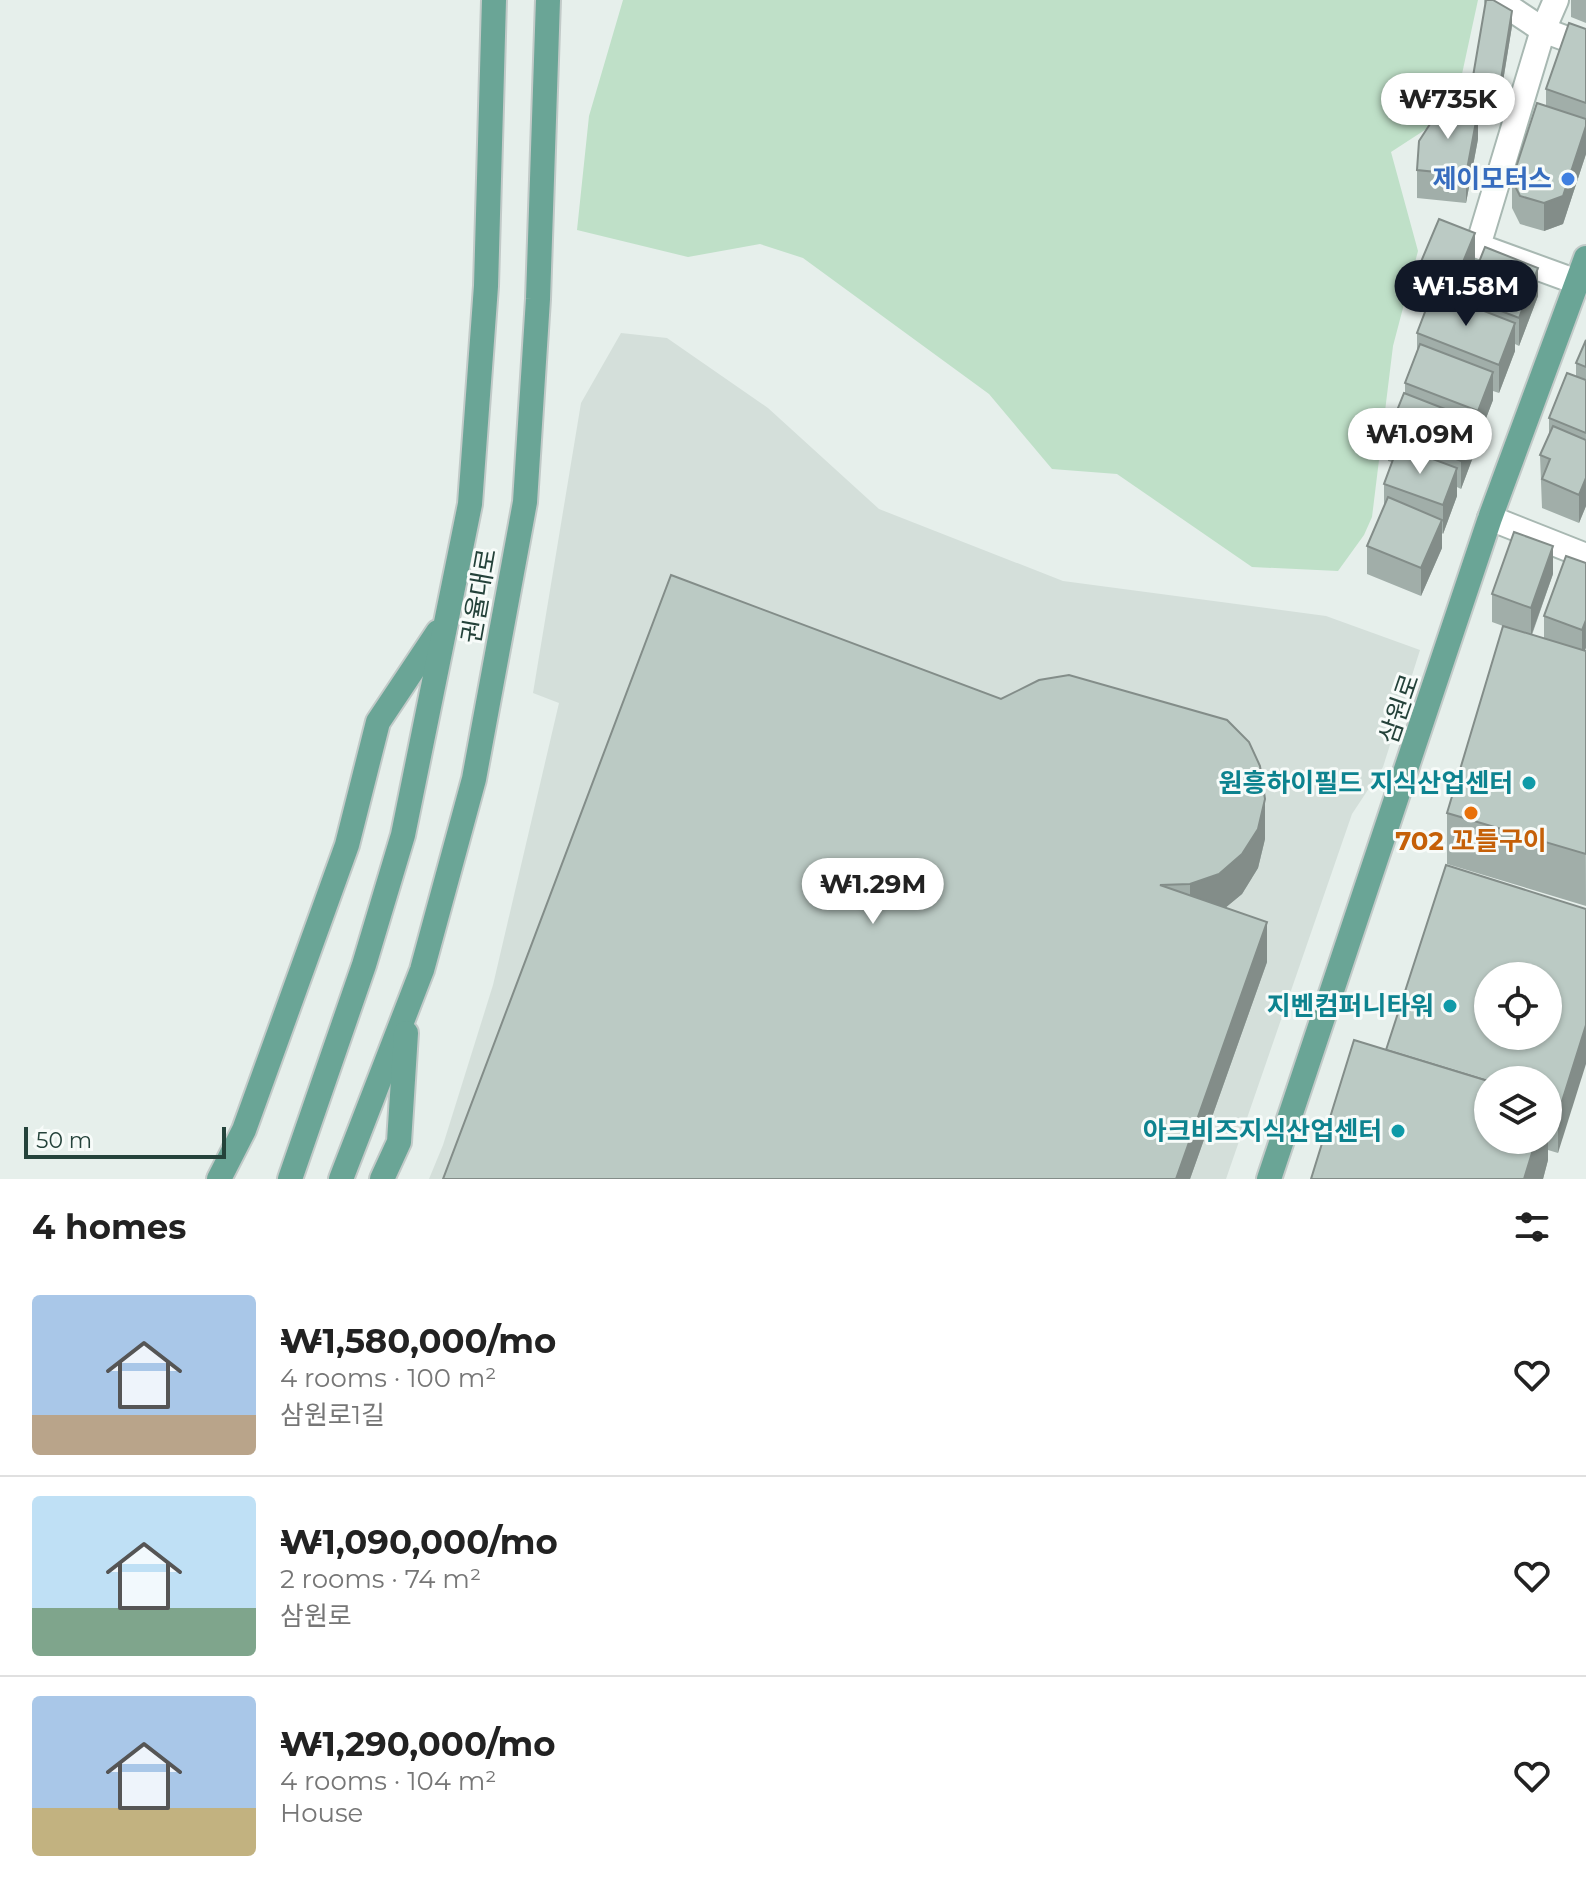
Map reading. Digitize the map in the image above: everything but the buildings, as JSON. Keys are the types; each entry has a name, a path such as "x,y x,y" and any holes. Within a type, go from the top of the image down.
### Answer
{"main road":[{"name":"권율대로","path":"290,1179 364,965 403,835 470,504 486,286 494,0"},
{"name":"권율대로","path":"341,1179 422,970 474,779 525,502 539,269 548,0"},
{"name":"삼원로","path":"1269,1179 1490,518 1586,258"},
{"path":"219,1179 244,1130 347,845 378,722 446,620"},
{"path":"382,1179 399,1142 407,1011"}],"street":[{"path":"1498,0 1543,30 1586,46"},
{"path":"1556,0 1543,30 1478,246 1577,282"},
{"path":"1490,518 1586,556"}],"shaded area":[{"path":"621,333 667,338 768,408 879,509 1063,581 1326,616 1420,650 1383,767 1352,814 1226,1179 429,1179 443,1145 493,985 559,703 533,693 581,403"}],"green space":[{"path":"623,0 1478,0 1454,111 1391,152 1418,251 1393,346 1372,517 1364,535 1338,571 1252,567 1117,474 1052,469 989,394 803,258 760,244 688,257 577,230 589,116"}],"place":[{"name":"제이모터스","path":"1568,179"},
{"name":"원흥하이필드 지식산업센터","path":"1529,783"},
{"name":"702 꼬들구이","path":"1471,813"},
{"name":"지벤컴퍼니타워","path":"1450,1006"},
{"name":"아크비즈지식산업센터","path":"1398,1131"}]}
